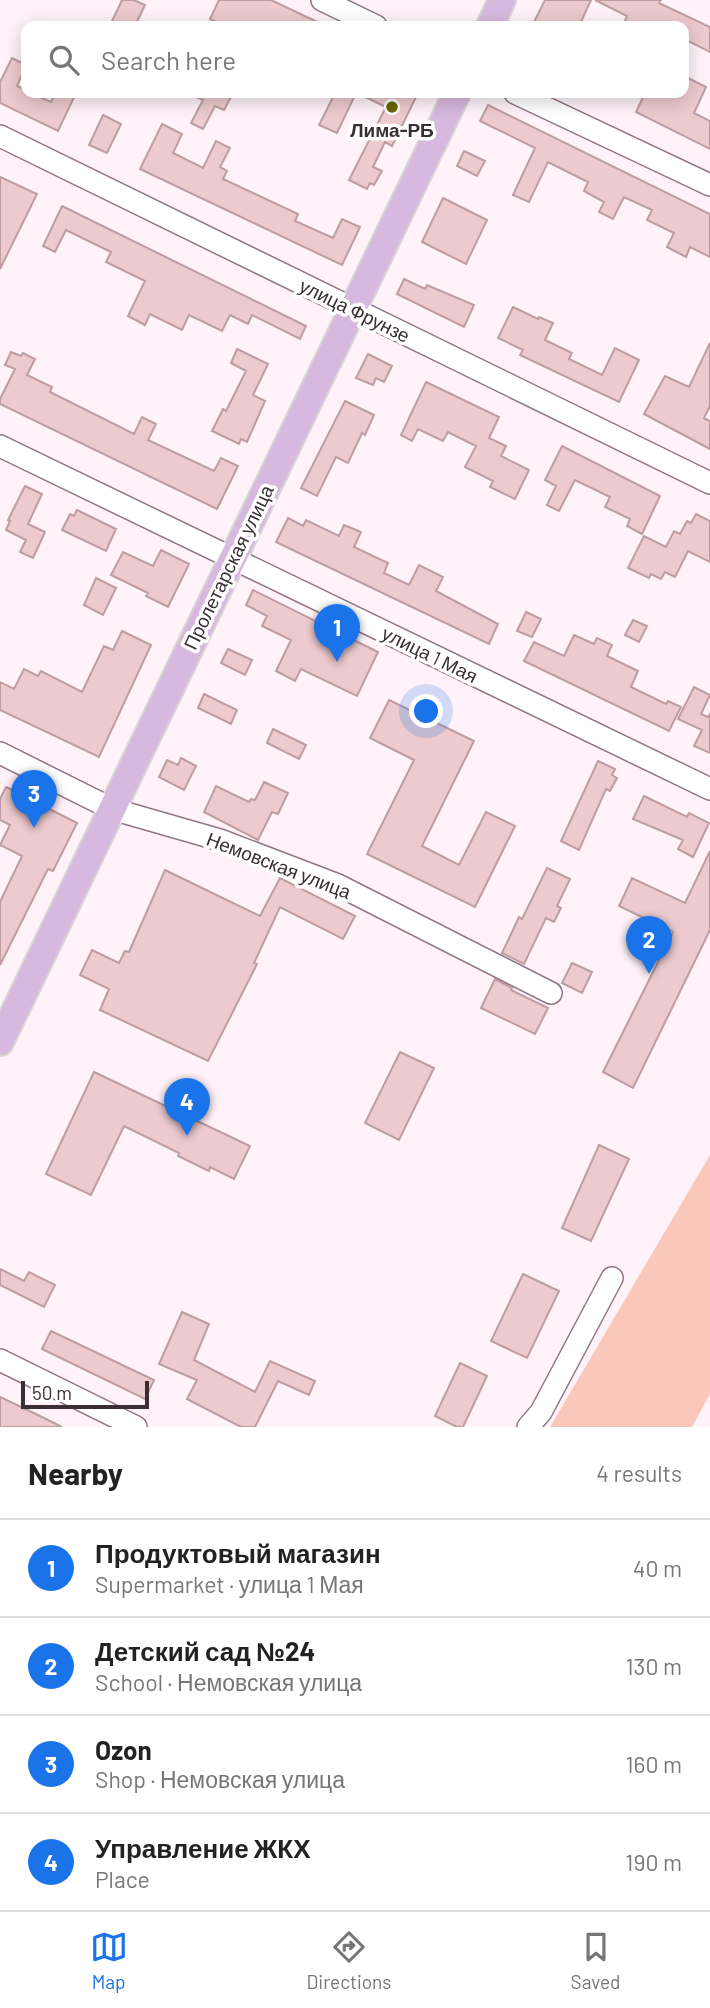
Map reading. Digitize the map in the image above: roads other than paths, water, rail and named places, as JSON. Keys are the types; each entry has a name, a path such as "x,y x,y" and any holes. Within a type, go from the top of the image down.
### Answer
{"main road":[{"path":"492,21 502,0"},
{"name":"Пролетарская улица","path":"0,1042 455,98"}],"street":[{"path":"322,0 366,21"},
{"path":"526,98 710,185"},
{"name":"улица Фрунзе","path":"0,136 710,483"},
{"name":"улица 1 Мая","path":"0,446 710,789"},
{"name":"Немовская улица","path":"0,754 112,808 220,840 338,885 551,993"},
{"path":"528,1427 541,1412 612,1278"},
{"path":"0,1360 136,1427"}],"place":[{"name":"Лима-РБ","path":"392,107"},
{"name":"Продуктовый магазин","path":"337,662"},
{"name":"Ozon","path":"34,828"},
{"name":"Детский сад №24","path":"649,974"},
{"name":"Управление ЖКХ","path":"187,1136"}]}
